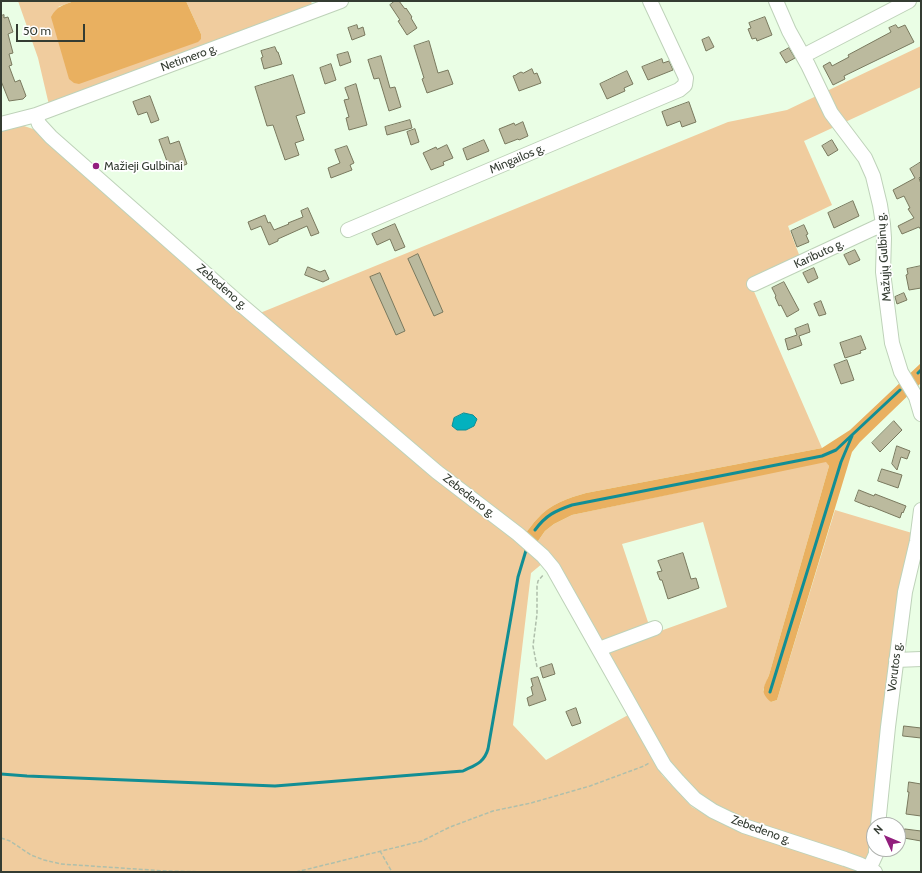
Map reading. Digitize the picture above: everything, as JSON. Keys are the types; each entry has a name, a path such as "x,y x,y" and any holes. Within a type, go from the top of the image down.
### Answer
{"street":[{"name":"Netimero g.","path":"1,124 36,116 342,1"},
{"name":"Mingailos g.","path":"348,230 679,90 685,85 686,78 650,1"},
{"name":"Mažųjų Gulbinų g.","path":"776,1 789,31 831,113 864,158 873,176 883,224 883,272 892,343 901,372 916,397 921,414"},
{"path":"803,56 909,1"},
{"name":"Zebedeno g.","path":"36,116 39,124 51,137 239,303 437,472 518,534 543,556 553,568 658,756 678,782 695,798 713,811 744,826 845,858 872,870"},
{"name":"Kaributo g.","path":"754,284 883,224"},
{"name":"Vorutos g.","path":"879,817 888,727 905,592 919,541 921,510"},
{"path":"599,649 655,628"},
{"path":"896,660 921,659"},
{"path":"872,870 875,857"}],"path":[{"path":"537,667 533,646 537,614 537,586 540,578 553,568"},
{"path":"296,872 422,840 450,827 493,811 531,803 590,786 644,766 658,756"},
{"path":"1,838 10,841 31,855 61,864 166,871 215,872"},
{"path":"380,851 392,872"}],"shaded area":[{"path":"18,1 74,1 58,7 201,34 186,1 311,1 313,8 49,105 38,58"},
{"path":"74,1 186,1 201,34 201,39 198,42 79,84 74,83 69,79 51,17 58,8"},
{"path":"921,46 921,87 804,141 832,205 788,226 800,257 749,280 822,448 579,495 566,499 548,509 525,534 448,475 260,313 728,122 787,110"},
{"path":"24,126 33,129 40,134 543,563 531,573 513,725 546,760 630,714 662,775 692,807 718,821 750,835 864,872 1,872 1,129"},
{"path":"921,363 921,383 860,442 852,452 777,700 771,702 765,695 764,689 829,466 826,462 572,515 554,524 545,531 536,544 525,534 548,509 566,499 579,495 822,448 850,430"},
{"path":"826,461 829,466 769,675 763,690 771,702 777,700 835,510 912,533 884,718 874,817 866,817 866,857 869,857 866,862 726,814 678,779 536,544 545,531 554,524 572,515","holes":["703,522 727,607 652,634 622,544"]}],"water":[{"path":"464,413 473,415 477,419 474,426 466,430 457,430 452,426 454,418"}],"building":[{"path":"395,1 399,1 405,9 406,8 417,28 407,35 398,21 400,20 390,5"},
{"path":"4,15 4,18 8,17 13,32 8,34 13,53 9,54 12,65 9,66 15,82 20,80 26,96 23,99 9,101 1,81 1,16"},
{"path":"765,17 772,35 757,41 756,38 752,39 748,29 751,28 749,23"},
{"path":"357,25 358,29 363,27 365,35 352,40 348,28"},
{"path":"896,25 898,28 905,25 914,42 844,76 845,79 833,85 823,66 830,62 832,66 849,57 848,55 891,32 889,28"},
{"path":"709,37 714,47 706,51 702,40"},
{"path":"429,41 438,73 448,70 453,84 427,93 414,46"},
{"path":"275,47 282,64 264,69 261,51"},
{"path":"789,48 795,58 786,63 780,53"},
{"path":"348,52 351,62 340,66 337,55"},
{"path":"381,56 390,88 395,87 401,107 389,111 379,78 374,79 368,60"},
{"path":"662,59 663,63 669,61 673,70 648,80 642,67"},
{"path":"331,64 336,80 325,84 320,68"},
{"path":"532,69 534,74 537,73 541,83 519,91 513,76"},
{"path":"627,71 633,84 624,88 625,91 607,99 600,84"},
{"path":"293,75 305,113 296,116 304,140 295,143 299,155 285,160 273,125 267,126 255,87"},
{"path":"356,84 367,125 349,130 346,118 349,117 344,100 349,99 345,88"},
{"path":"150,96 159,120 151,123 147,112 138,115 133,102"},
{"path":"689,102 696,122 682,127 680,121 667,126 662,112"},
{"path":"410,120 412,128 387,135 385,127"},
{"path":"523,122 528,136 505,144 499,129 514,123 515,125"},
{"path":"415,129 419,142 411,145 407,132"},
{"path":"168,137 170,144 179,141 187,164 177,168 175,162 168,164 159,140"},
{"path":"484,140 489,151 467,160 463,149"},
{"path":"832,140 838,150 828,156 822,146"},
{"path":"447,145 453,158 443,162 444,165 431,170 423,153 436,147 437,149"},
{"path":"347,146 354,163 350,165 352,170 331,178 328,168 340,163 335,150"},
{"path":"921,162 921,176 919,178 921,184 921,230 919,227 902,234 898,226 914,218 908,209 910,208 904,196 897,199 893,190 915,178 910,169"},
{"path":"853,201 859,216 834,228 828,213"},
{"path":"308,208 319,233 311,236 307,226 278,239 278,241 269,245 261,226 251,230 248,222 265,215 268,223 270,222 274,230 303,217 301,211"},
{"path":"395,224 405,247 395,251 390,239 377,245 372,234"},
{"path":"804,225 808,234 806,235 809,242 797,247 791,231"},
{"path":"855,250 860,260 849,265 844,255"},
{"path":"418,254 443,312 434,316 408,259"},
{"path":"921,266 921,288 909,290 906,275 908,274 907,269"},
{"path":"308,267 320,272 325,270 329,279 323,282 305,275"},
{"path":"814,268 818,278 808,283 803,273"},
{"path":"380,273 405,331 396,335 370,277"},
{"path":"784,282 799,310 787,317 781,305 779,306 772,288"},
{"path":"904,293 907,300 897,304 895,297"},
{"path":"821,301 826,314 819,316 814,304"},
{"path":"808,324 810,332 799,336 802,345 788,350 785,339 797,335 795,329"},
{"path":"861,336 866,349 860,351 861,353 845,358 840,343"},
{"path":"847,360 854,380 841,384 834,365"},
{"path":"894,421 902,430 880,452 872,443"},
{"path":"897,446 910,451 907,459 901,457 897,470 892,464"},
{"path":"882,469 902,475 898,488 878,481"},
{"path":"859,490 874,496 875,494 906,506 900,518 855,501"},
{"path":"683,553 691,579 696,578 699,588 668,599 662,580 660,580 657,572 662,571 658,561"},
{"path":"552,664 555,674 543,678 540,668"},
{"path":"538,677 546,700 529,706 527,698 533,695 531,679"},
{"path":"576,708 581,723 572,726 566,712"},
{"path":"904,726 921,728 921,738 903,736"},
{"path":"909,782 921,784 921,816 906,814"},
{"path":"906,829 921,831 921,841 906,838"}],"waterway":[{"path":"918,373 921,370"},
{"path":"535,530 551,514 572,505 822,456 836,450 900,390"},
{"path":"770,692 841,462 852,436"},
{"path":"1,774 275,786 463,771 481,761 488,749 518,577 527,547"}],"place":[{"name":"Mažieji Gulbinai","path":"96,166"}]}
